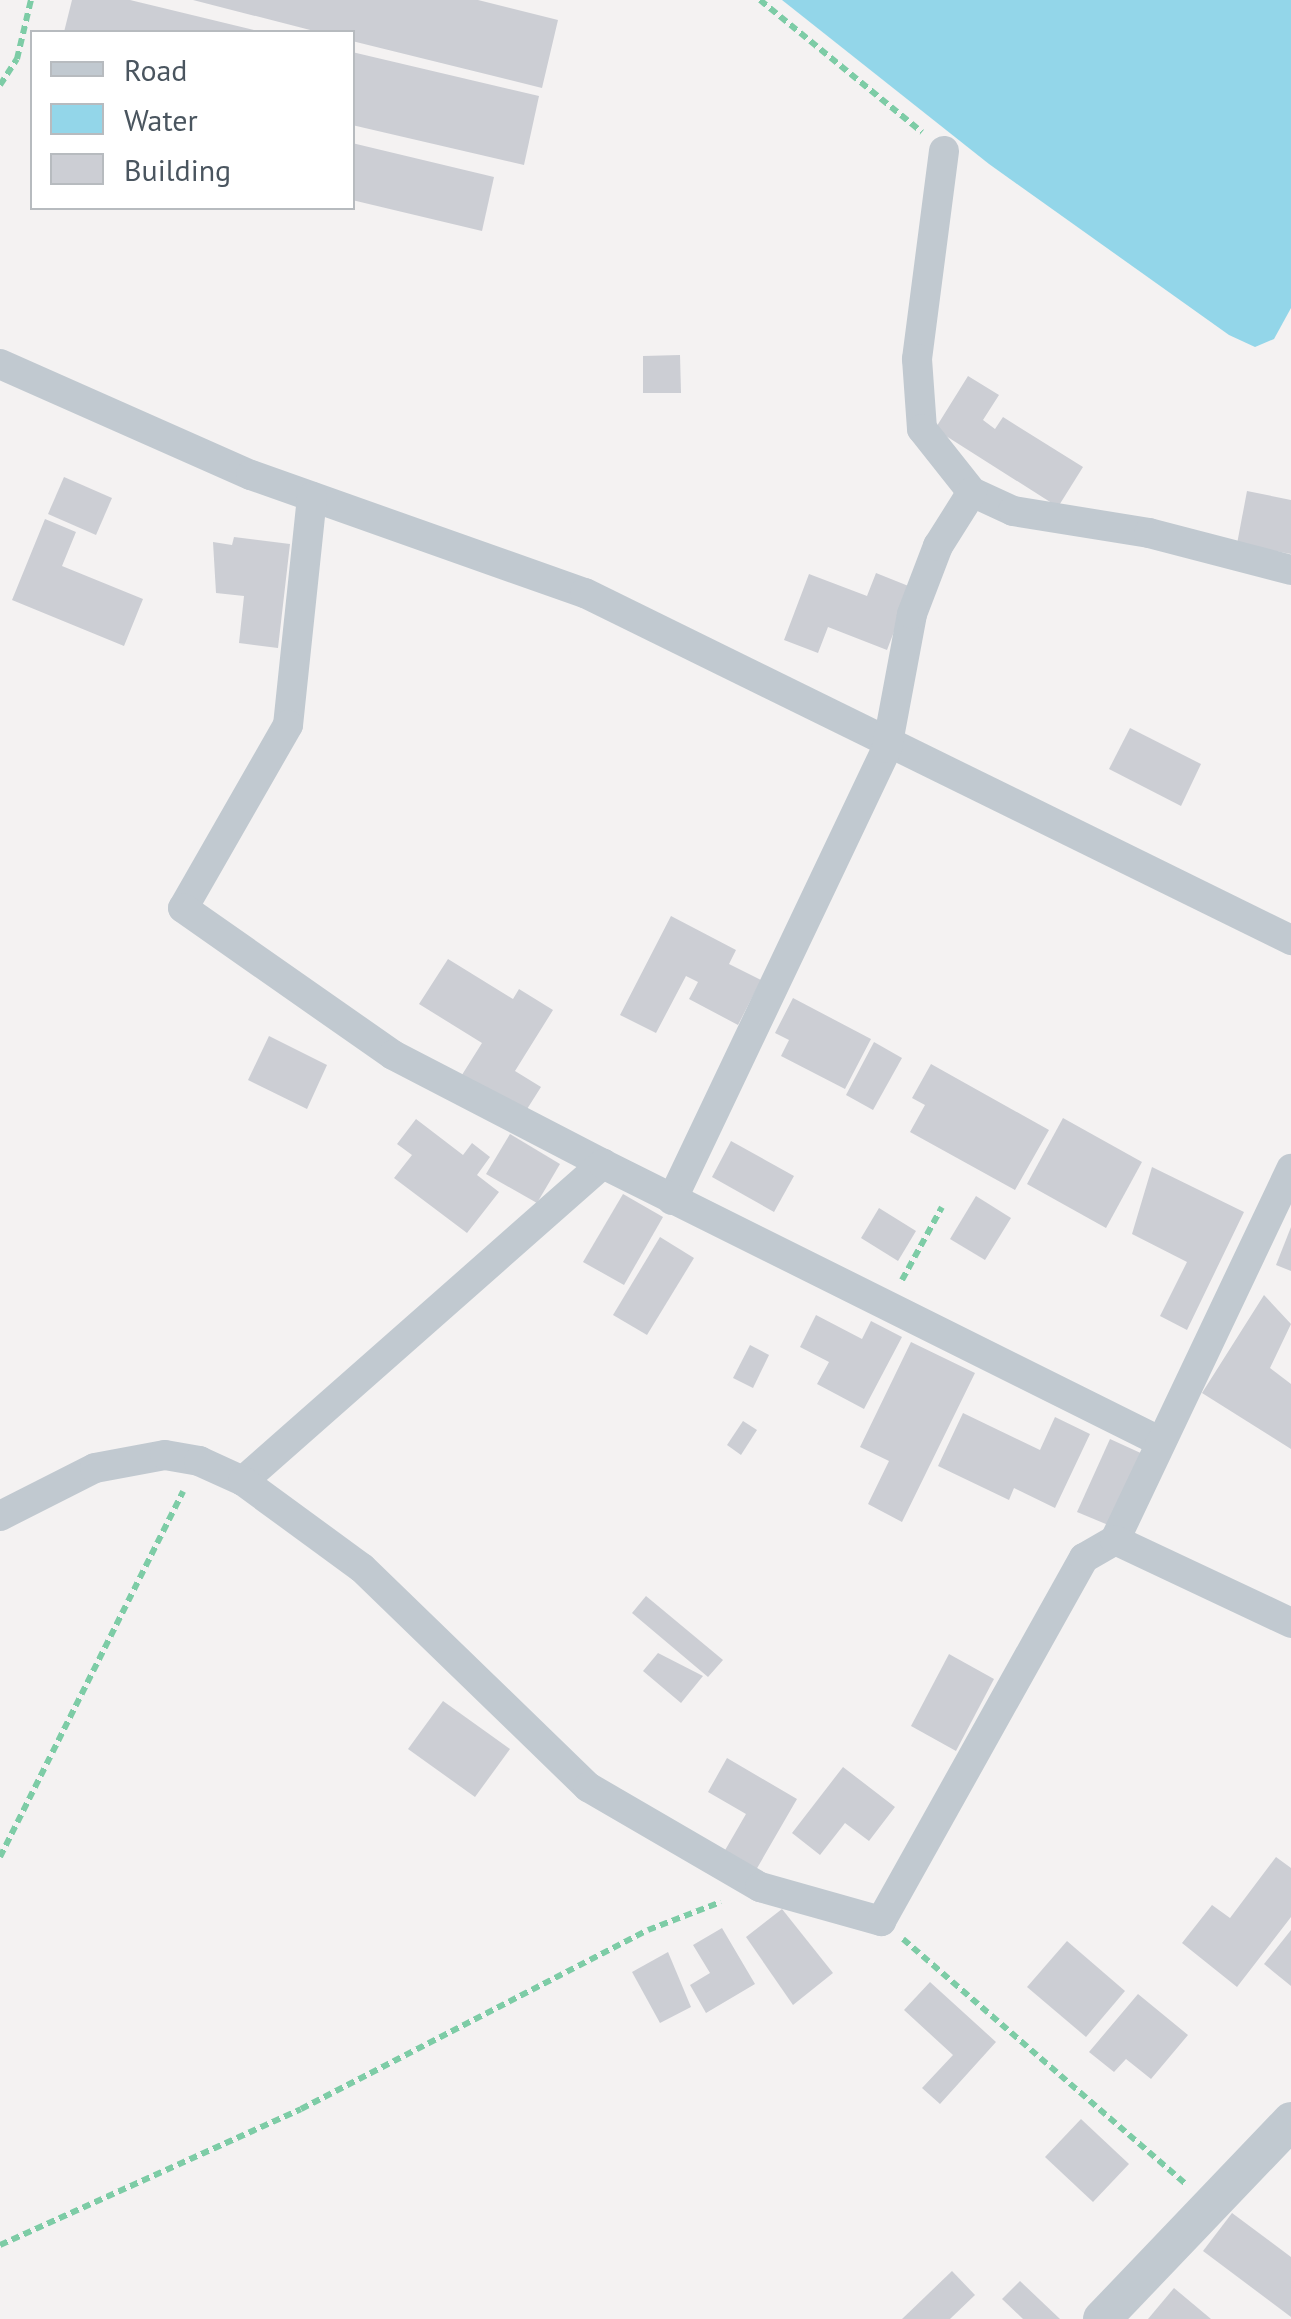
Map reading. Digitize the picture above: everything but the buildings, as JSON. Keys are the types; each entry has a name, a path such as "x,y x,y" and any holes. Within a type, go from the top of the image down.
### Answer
{"street":[{"path":"944,151 917,359 922,429 972,492 1013,511 1149,533 1291,570"},
{"path":"0,364 312,497 585,592 888,748 1291,940"},
{"path":"672,1200 888,748 912,614 938,546 972,492"},
{"path":"312,497 288,724 182,908 393,1055 887,1309 1156,1440"},
{"path":"243,1482 603,1164"},
{"path":"0,1516 95,1468 165,1454 199,1461 243,1482 362,1568 588,1787 760,1887 881,1921 1084,1558 1115,1540 1156,1440 1291,1168"},
{"path":"1115,1540 1291,1623"},
{"path":"1102,2319 1291,2121"}],"path":[{"path":"0,85 18,58 30,0"},
{"path":"760,0 944,151"},
{"path":"887,1309 942,1207"},
{"path":"0,1856 199,1461"},
{"path":"0,2244 301,2108 648,1930 760,1887"},
{"path":"881,1921 1212,2206"}],"water":[{"path":"782,0 1291,0 1291,308 1274,339 1255,347 1229,335 989,164"}]}
